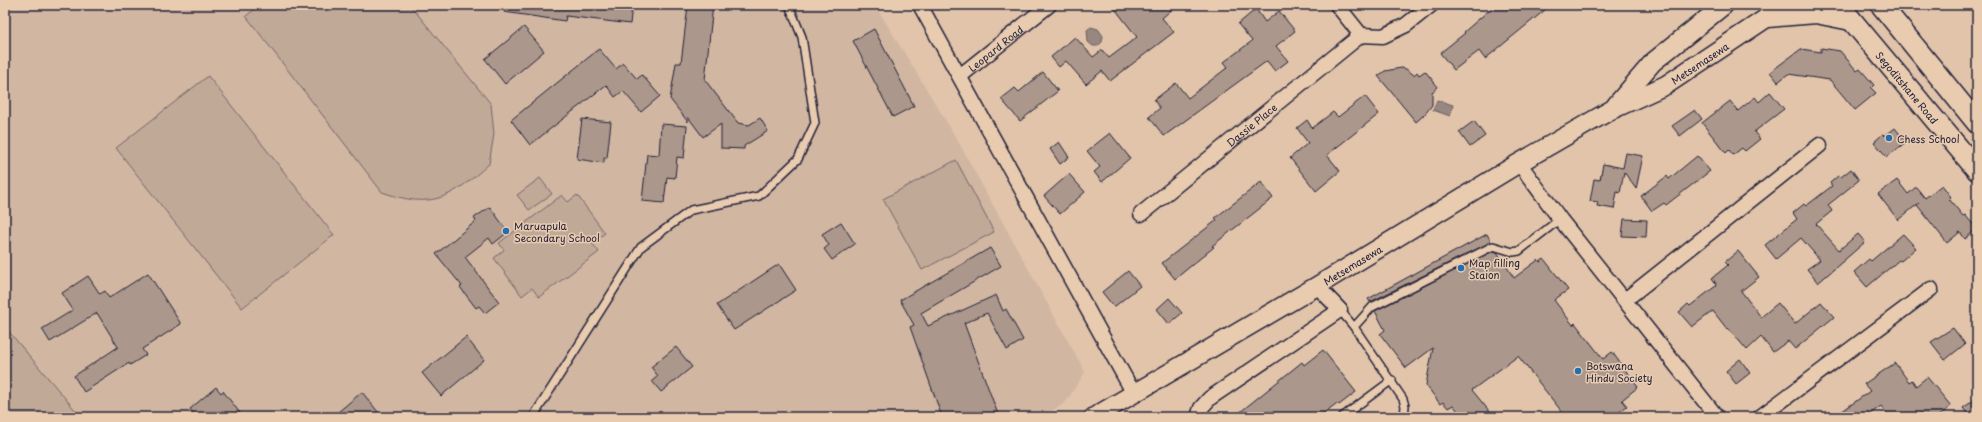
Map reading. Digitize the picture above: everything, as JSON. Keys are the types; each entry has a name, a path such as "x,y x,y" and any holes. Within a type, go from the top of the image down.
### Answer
{"main road":[{"path":"1881,5 1977,122"},
{"path":"1894,5 1901,31"},
{"path":"1775,11 1845,13"},
{"name":"Segoditshane Road","path":"1845,13 1977,170"}],"street":[{"path":"920,5 1134,394"},
{"name":"Leopard Road","path":"960,76 1049,5"},
{"path":"1337,5 1361,36 1383,36 1406,25 1431,5"},
{"name":"Metsemasewa","path":"1611,110 1653,62 1724,5"},
{"name":"Metsemasewa","path":"1094,417 1317,286 1519,163 1611,110 1666,85 1775,11"},
{"name":"Dassie Place","path":"1141,214 1361,36"},
{"path":"1625,300 1820,145"},
{"path":"1519,163 1560,219 1625,300 1710,415"},
{"path":"1198,417 1202,408 1210,398 1340,310 1317,286"},
{"path":"1760,417 1931,289"}],"lane":[{"path":"533,417 641,247 691,210 759,196 798,159 815,123 802,37 789,5"},
{"path":"1354,327 1372,307 1493,246 1512,252 1522,250 1560,219"},
{"path":"1340,310 1392,380 1403,399 1405,406 1404,417"},
{"path":"1342,417 1392,380"}],"shaded area":[{"name":"Maruapula Secondary School","path":"5,5 875,5 955,136 1085,372 1065,403 1041,417 81,417 5,327"},
{"path":"260,5 410,5 491,104 494,134 489,164 476,176 452,193 440,198 415,200 382,192 246,16"},
{"path":"1091,27 1098,29 1103,36 1102,42 1098,46 1093,46 1088,42 1087,30"},
{"path":"208,76 334,235 242,308 116,148"},
{"path":"1437,100 1453,105 1450,116 1433,110"},
{"path":"956,160 994,232 922,270 883,199"},
{"path":"540,178 552,194 529,210 517,195"},
{"path":"562,195 568,202 577,195 605,233 592,243 599,252 539,297 532,288 522,296 494,258 504,250 499,243"},
{"path":"5,327 81,417 5,417"}],"building":[{"path":"505,5 632,5 630,24 566,16 565,21 504,12"},
{"path":"688,5 713,5 705,80 738,123 749,125 760,118 768,131 744,146 744,149 721,148 721,124 703,137 688,117 688,122 670,99 676,63 681,63"},
{"path":"1112,5 1177,5 1162,18 1174,32 1110,81 1102,71 1086,84 1066,61 1059,67 1051,57 1075,37 1093,57 1102,50 1109,58 1137,37"},
{"path":"1495,5 1551,5 1485,59 1479,51 1454,70 1440,53 1465,33 1464,32"},
{"path":"1256,9 1265,22 1279,11 1295,31 1276,46 1288,61 1275,71 1267,61 1164,136 1149,117 1160,108 1154,100 1176,83 1188,98 1228,67 1224,62 1252,41 1238,24"},
{"path":"524,27 544,51 505,84 485,59"},
{"path":"874,29 914,106 893,117 853,41"},
{"path":"1821,48 1840,51 1857,71 1860,69 1874,85 1871,88 1876,93 1855,110 1830,80 1788,74 1778,82 1770,72 1801,49 1821,52"},
{"path":"599,49 616,69 623,63 637,79 642,75 660,96 641,112 623,91 615,97 606,85 530,145 511,120"},
{"path":"1401,68 1406,69 1414,75 1417,72 1419,75 1425,71 1438,87 1432,92 1432,105 1416,122 1378,76 1385,71"},
{"path":"1043,72 1058,91 1020,121 1001,99 1015,88 1019,92"},
{"path":"1770,92 1784,109 1754,132 1760,139 1745,151 1742,148 1733,155 1729,150 1726,153 1702,123 1730,101 1738,111 1755,97 1759,102"},
{"path":"1365,96 1379,114 1327,155 1340,171 1316,191 1290,158 1308,143 1297,128 1307,120 1312,128 1333,112 1338,117"},
{"path":"1695,110 1702,119 1680,136 1672,126"},
{"path":"582,119 611,122 607,158 604,158 604,163 577,159"},
{"path":"1474,121 1485,136 1470,147 1459,132"},
{"path":"661,124 687,126 684,158 677,157 675,178 667,177 664,203 642,201 647,154 659,155"},
{"path":"1895,128 1906,142 1887,157 1874,142 1883,134 1885,136"},
{"path":"1110,133 1130,158 1102,182 1094,172 1100,167 1087,151"},
{"path":"1059,142 1069,157 1060,164 1050,149"},
{"path":"1626,153 1643,156 1636,189 1624,172 1620,193 1617,192 1614,209 1597,206 1598,202 1590,201 1594,179 1600,180 1603,164 1623,168"},
{"path":"1697,156 1710,171 1666,205 1664,203 1652,211 1641,196 1667,176 1669,179"},
{"path":"1851,169 1859,180 1828,205 1832,211 1816,224 1839,250 1858,234 1865,242 1818,283 1807,269 1820,260 1801,238 1776,259 1765,245 1797,219 1793,213 1804,204 1806,206 1832,186 1830,183 1839,175 1841,177"},
{"path":"1069,174 1085,192 1060,214 1044,196"},
{"path":"1897,180 1908,194 1916,187 1925,198 1942,185 1951,197 1949,199 1963,216 1965,215 1977,229 1965,239 1960,232 1947,243 1917,205 1919,203 1898,220 1878,194"},
{"path":"1261,182 1273,198 1212,246 1214,247 1175,279 1162,263 1217,220 1215,218"},
{"path":"490,207 508,232 493,244 489,238 465,257 499,302 485,313 479,306 476,308 460,287 462,286 436,254 476,221 474,218"},
{"path":"1624,219 1647,220 1646,237 1622,236"},
{"path":"841,222 855,244 832,260 824,249 829,245 822,234"},
{"path":"1487,234 1491,242 1370,302 1368,299"},
{"path":"1903,234 1916,248 1867,287 1854,272 1869,259 1871,261"},
{"path":"990,248 1001,266 921,313 928,326 996,295 1003,311 1006,309 1023,340 1007,350 987,313 964,323 999,417 942,417 910,327 914,325 900,300"},
{"path":"1493,251 1497,252 1514,278 1538,260 1540,262 1544,259 1568,290 1554,300 1573,325 1575,323 1603,359 1612,352 1638,387 1622,400 1627,406 1613,417 1566,417 1518,356 1472,390 1494,417 1463,417 1453,405 1448,408 1443,402 1440,404 1426,385 1433,348 1406,368 1380,334 1385,330 1375,311"},
{"path":"1738,251 1759,277 1741,291 1761,317 1778,303 1795,324 1821,302 1834,317 1795,349 1788,341 1773,352 1761,337 1747,350 1728,328 1727,329 1713,311 1692,327 1679,312 1688,304 1690,306 1717,285 1712,278 1728,265 1725,262"},
{"path":"779,264 796,290 734,330 717,305"},
{"path":"1128,271 1140,286 1114,307 1102,292"},
{"path":"148,273 181,324 142,349 146,355 130,365 129,363 84,392 74,376 118,347 97,313 50,342 42,329 73,310 62,293 88,276 100,294 105,291 109,298"},
{"path":"1169,298 1182,313 1169,324 1157,309"},
{"path":"1953,328 1965,344 1945,360 1931,342"},
{"path":"466,337 484,360 441,396 422,373"},
{"path":"676,347 692,367 661,392 652,381 658,376 651,367"},
{"path":"1323,350 1356,392 1339,405 1337,403 1319,417 1234,417 1302,362 1304,365"},
{"path":"1740,359 1750,373 1736,384 1726,371"},
{"path":"1895,363 1909,382 1912,380 1916,386 1927,377 1951,406 1938,417 1890,417 1881,406 1866,417 1834,417 1870,391 1864,384"},
{"path":"216,387 221,393 223,391 243,417 196,417 190,409"},
{"path":"362,392 382,417 332,417"},
{"path":"1977,398 1977,417 1970,417 1963,408"}],"place":[{"name":"Chess School","path":"1889,138"},
{"name":"Maruapula Secondary School","path":"506,231"},
{"name":"Map filling Staion","path":"1461,268"},
{"name":"Botswana Hindu Society","path":"1578,371"}]}
